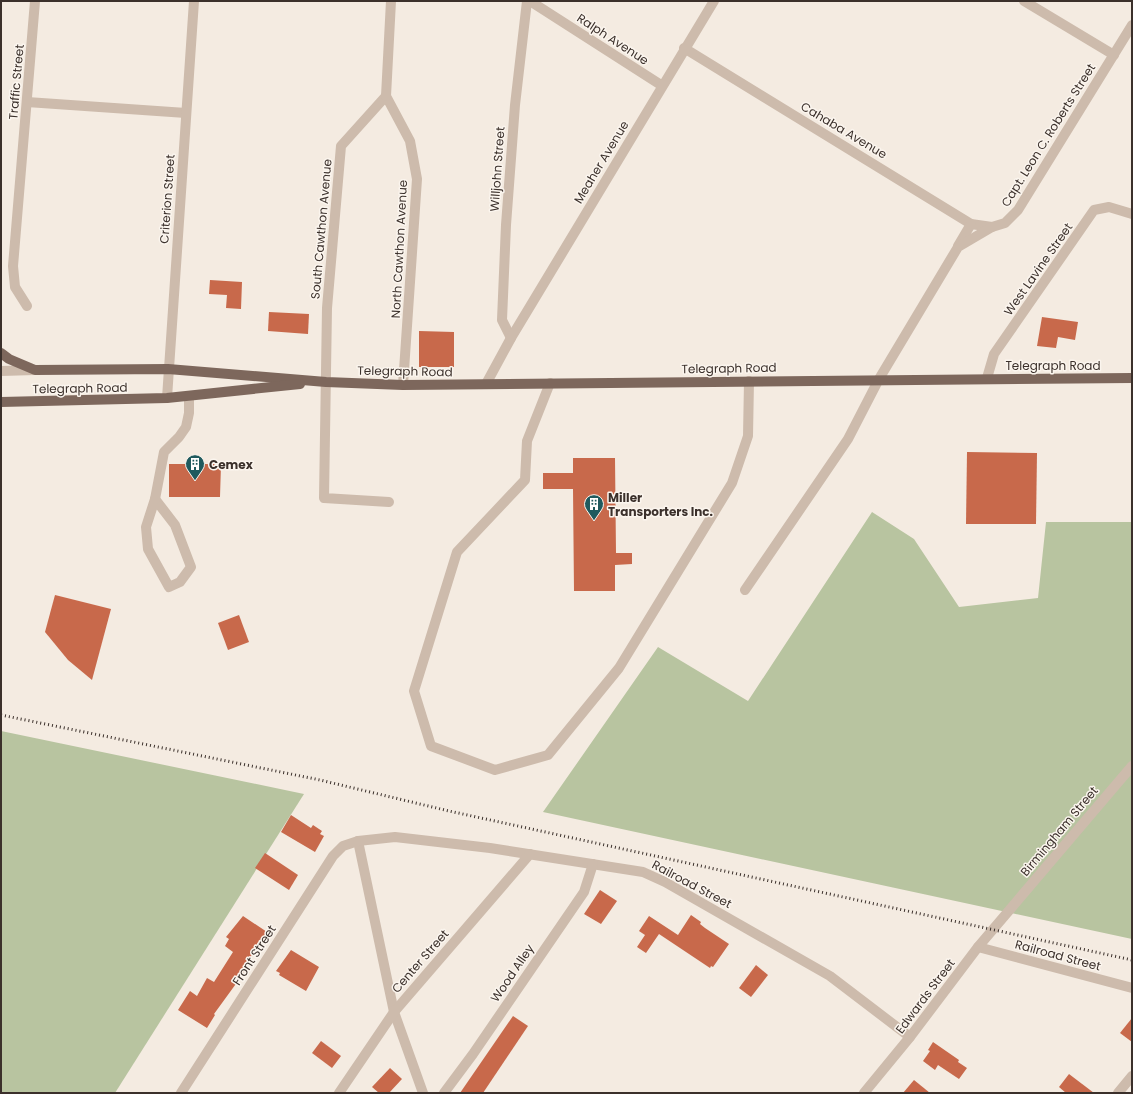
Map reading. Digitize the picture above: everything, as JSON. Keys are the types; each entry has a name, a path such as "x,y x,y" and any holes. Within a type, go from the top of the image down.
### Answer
{"main road":[{"path":"1,353 9,359 34,370"},
{"name":"Telegraph Road","path":"34,370 168,369 326,382 403,385 879,379 1132,378"},
{"name":"Telegraph Road","path":"1,402 167,398 326,382"}],"street":[{"name":"Traffic Street","path":"27,306 15,287 12,266 35,1"},
{"name":"Criterion Street","path":"167,398 194,1"},
{"path":"386,96 391,1"},
{"name":"Willjohn Street","path":"511,338 502,320 506,225 515,105 527,1"},
{"name":"Ralph Avenue","path":"530,1 661,85"},
{"name":"Meaher Avenue","path":"486,384 511,338 661,85 714,1"},
{"path":"1024,1 1114,55"},
{"name":"Capt. Leon C. Roberts Street","path":"745,590 848,439 879,379 958,247 992,226 1005,223 1018,210 1132,25"},
{"name":"Cahaba Avenue","path":"684,48 971,224 992,226"},
{"name":"South Cawthon Avenue","path":"386,96 341,146 327,308 324,498 389,502"},
{"name":"North Cawthon Avenue","path":"386,96 410,141 417,179 403,385"},
{"path":"27,102 186,113"},
{"name":"West Lavine Street","path":"987,378 994,354 1094,210 1109,207 1132,214"},
{"path":"958,247 971,224"},
{"name":"Telegraph Road","path":"1,371 34,370"},
{"path":"550,383 527,441 525,480 458,552 414,691 431,746 495,770 548,756 619,668 732,483 748,436 749,381"},
{"path":"155,499 175,526 191,567 180,582 169,586 148,549 146,527 155,499 164,452 179,437 186,427 189,413 189,396"},
{"name":"Birmingham Street","path":"1006,914 1132,766"},
{"name":"Railroad Street","path":"358,841 395,837 530,854 643,872 665,882 830,976 910,1037"},
{"path":"358,841 394,1012 423,1093"},
{"name":"Front Street","path":"181,1093 333,856 343,846 358,841"},
{"name":"Center Street","path":"339,1093 394,1012 530,854"},
{"name":"Wood Alley","path":"444,1093 473,1054 584,892 593,864"},
{"name":"Edwards Street","path":"864,1093 910,1037 978,947 1006,914"},
{"name":"Railroad Street","path":"978,947 1132,988"},
{"path":"1118,1093 1132,1076"}],"green space":[{"path":"872,512 914,539 959,607 1038,598 1046,522 1132,522 1132,939 543,812 658,647 748,701"},
{"path":"1,731 304,794 115,1093 1,1093"}],"building":[{"path":"210,280 242,282 241,309 226,308 227,295 209,294"},
{"path":"269,312 309,314 308,334 268,331"},
{"path":"1042,317 1078,322 1075,340 1058,337 1056,348 1037,346"},
{"path":"419,331 454,332 454,367 419,367"},
{"path":"967,452 1037,453 1036,524 966,524"},
{"name":"Miller Transporters Inc.","path":"573,458 615,458 616,553 632,553 632,564 615,565 615,591 574,591 573,489 543,489 543,473 573,473"},
{"name":"Cemex","path":"169,464 221,464 220,497 169,497"},
{"path":"55,595 111,609 92,680 68,660 45,632"},
{"path":"239,615 249,642 228,650 218,623"},
{"path":"291,815 311,828 313,825 322,831 320,834 324,836 315,852 281,832"},
{"path":"265,853 298,875 289,890 255,868"},
{"path":"600,890 617,901 601,924 584,914"},
{"path":"691,915 701,922 700,924 705,928 729,944 713,967 711,966 710,968 659,934 646,953 637,947 645,935 639,931 649,916 678,935"},
{"path":"243,916 270,934 264,942 262,941 244,966 246,968 214,1014 215,1015 207,1028 178,1010 190,991 197,996 207,978 214,982 233,952 225,946 229,939 226,937"},
{"path":"291,950 319,967 306,991 279,975 280,973 276,971"},
{"path":"756,965 768,975 751,997 739,988"},
{"path":"513,1016 528,1026 483,1093 460,1093"},
{"path":"1132,1018 1132,1042 1120,1033"},
{"path":"321,1041 341,1056 332,1068 312,1053"},
{"path":"933,1042 959,1060 958,1062 967,1068 959,1079 938,1065 935,1070 923,1061 930,1051 928,1050"},
{"path":"390,1068 402,1079 389,1093 379,1093 372,1087"},
{"path":"1069,1074 1094,1093 1066,1093 1059,1087"},
{"path":"914,1080 930,1093 903,1093"}],"railway":[{"path":"1,715 320,780 449,811 1132,960"}],"place":[{"name":"Cemex","path":"195,481"},
{"name":"Miller Transporters Inc.","path":"594,521"}]}
